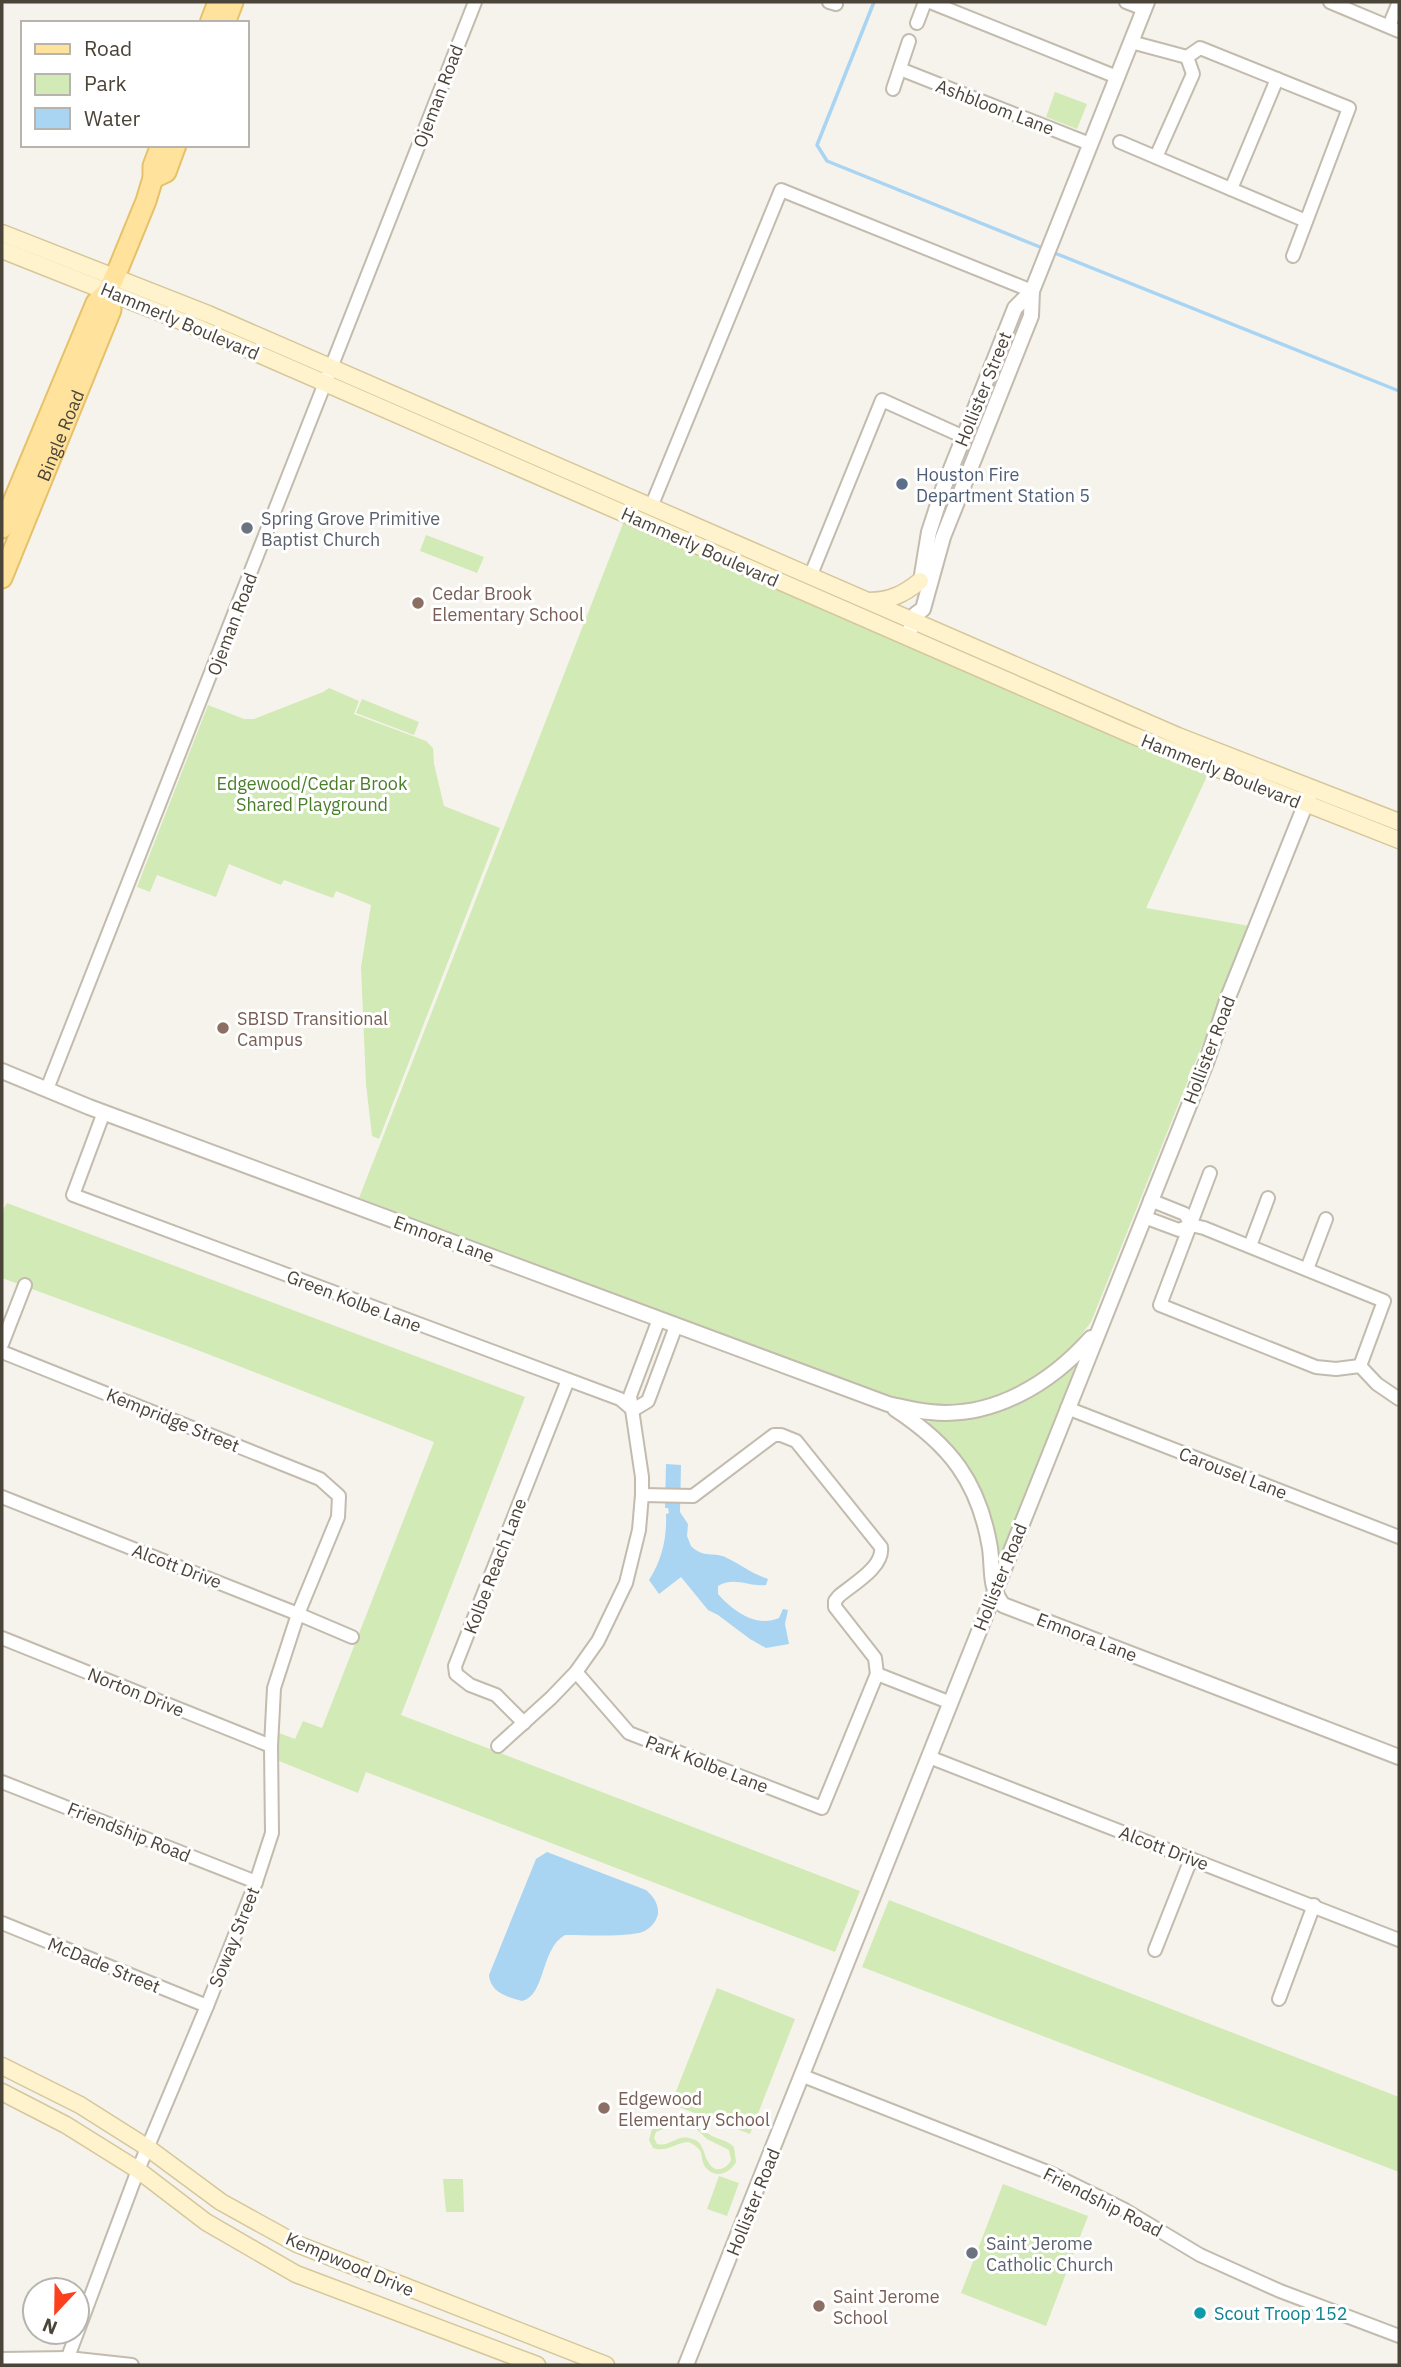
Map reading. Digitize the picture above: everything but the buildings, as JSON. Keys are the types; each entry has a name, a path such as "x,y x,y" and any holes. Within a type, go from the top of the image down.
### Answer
{"main road":[{"path":"210,21 218,2"},
{"path":"226,21 233,2"},
{"name":"Bingle Road","path":"2,578 9,540 54,426 96,303 111,284 153,178 153,166 160,147"},
{"name":"Bingle Road","path":"153,178 166,172 175,147"},
{"name":"Hammerly Boulevard","path":"2,233 111,284 521,459 702,548 912,624 1178,736 1399,822"},
{"name":"Hammerly Boulevard","path":"2,250 111,284"},
{"name":"Bingle Road","path":"2,527 54,426"},
{"name":"Hammerly Boulevard","path":"521,459 651,506 866,601 1132,736 1399,840"},
{"path":"702,548 709,532"},
{"path":"866,601 892,599 920,581"},
{"name":"Kempwood Drive","path":"2,2066 80,2105 148,2148 221,2202 297,2245 606,2365"},
{"path":"22,2103 35,2081"},
{"name":"Kempwood Drive","path":"2,2092 66,2125 138,2170 206,2222 296,2274 537,2365"},
{"path":"248,2246 262,2224"},
{"path":"496,2350 507,2327"}],"street":[{"name":"Ojeman Road","path":"47,1089 475,2"},
{"path":"918,23 928,2 1117,77"},
{"path":"1126,2 1145,5"},
{"path":"1330,2 1394,29 1399,2"},
{"name":"Hollister Street","path":"912,624 923,609 943,537 1031,316 1032,291 1145,5"},
{"path":"893,89 909,41"},
{"path":"1131,42 1187,57 1200,48 1349,108 1293,256"},
{"path":"1156,158 1193,74 1187,57"},
{"name":"Ashbloom Lane","path":"900,69 1090,144"},
{"path":"1231,189 1277,79"},
{"path":"1120,142 1306,221"},
{"path":"651,506 781,191 1032,291"},
{"name":"Hollister Street","path":"912,624 929,531 1015,308 1032,291"},
{"path":"810,577 882,400 964,437"},
{"name":"Hollister Road","path":"686,2365 929,1757 944,1700 994,1594 1311,788"},
{"name":"Emnora Lane","path":"2,1071 104,1112 888,1404 931,1413 963,1412 993,1405 1048,1379 1097,1332"},
{"name":"Green Kolbe Lane","path":"104,1112 73,1195 620,1399 633,1410"},
{"path":"1210,1173 1160,1305 1315,1367 1336,1369 1360,1366"},
{"path":"1250,1246 1268,1198"},
{"path":"1150,1200 1185,1214 1191,1225 1384,1301 1360,1366"},
{"path":"1144,1217 1179,1230 1191,1225"},
{"path":"1307,1269 1326,1219"},
{"path":"2,1344 24,1285"},
{"path":"498,1746 576,1672 610,1619 626,1583 648,1496 642,1477 630,1396 659,1319"},
{"path":"633,1410 648,1401 676,1325"},
{"name":"Kempridge Street","path":"2,1352 320,1479 339,1496"},
{"path":"1360,1366 1377,1384 1399,1399"},
{"name":"Kolbe Reach Lane","path":"524,1723 496,1695 470,1685 456,1674 455,1666 568,1380"},
{"name":"Emnora Lane","path":"888,1404 923,1427 948,1451 964,1472 978,1500 986,1527 994,1594 1003,1605 1399,1757"},
{"name":"Carousel Lane","path":"1067,1408 1399,1537"},
{"path":"648,1496 693,1496 774,1435 796,1441 881,1546 882,1553 877,1563 835,1601 835,1607 875,1658 877,1674 944,1700"},
{"name":"Soway Street","path":"67,2362 138,2170 207,2006 256,1882 272,1833 271,1746 274,1688 298,1614 338,1517 339,1496"},
{"name":"Alcott Drive","path":"2,1497 352,1637"},
{"name":"Norton Drive","path":"2,1638 271,1746"},
{"name":"Park Kolbe Lane","path":"576,1672 629,1733 821,1808 877,1674"},
{"name":"Alcott Drive","path":"929,1757 1399,1940"},
{"name":"Friendship Road","path":"2,1782 256,1882"},
{"path":"1155,1950 1191,1859"},
{"path":"1279,1998 1314,1905"},
{"name":"McDade Street","path":"2,1923 207,2006"},
{"name":"Friendship Road","path":"803,2076 1050,2173 1125,2210 1200,2255 1280,2291 1399,2336"},
{"path":"2,2359 132,2365"}],"green space":[{"path":"1055,92 1087,104 1077,129 1046,117"},
{"path":"624,521 1208,774 1146,908 1250,926 1091,1322 1067,1352 1016,1386 978,1401 958,1404 937,1406 903,1401 359,1198"},
{"path":"426,535 484,557 477,573 420,551"},
{"name":"Edgewood/Cedar Brook Shared Playground","path":"329,688 359,701 354,714 426,741 433,748 444,806 500,828 379,1139 372,1136 366,1084 361,967 371,905 336,891 333,898 284,880 281,885 229,864 216,897 157,875 150,892 137,887 208,705 244,719 254,719"},
{"path":"362,699 419,722 414,735 356,713"},
{"path":"7,1203 525,1397 401,1715 860,1891 835,1952 366,1772 358,1793 279,1761 279,1733 295,1739 303,1721 322,1728 434,1442 2,1278 2,1212"},
{"path":"1071,1365 1074,1366 1073,1377 1000,1559 995,1559 952,1449 928,1424 930,1419 966,1414"},
{"path":"889,1900 1399,2097 1399,2172 862,1967"},
{"path":"717,1988 795,2019 750,2134 671,2104"},
{"path":"687,2117 708,2134 734,2147 736,2162 730,2170 721,2174 712,2173 704,2165 699,2149 689,2142 663,2149 653,2148 649,2140 652,2129 672,2119","holes":["683,2121 691,2124 707,2139 729,2150 731,2160 727,2166 714,2168 701,2145 694,2140 681,2138 657,2144 654,2138 656,2132"]},
{"path":"719,2176 739,2183 727,2216 707,2209"},
{"path":"443,2179 463,2179 464,2212 446,2212"},
{"path":"1003,2184 1088,2216 1046,2326 961,2293"}],"water":[{"path":"666,1464 681,1465 680,1512 688,1524 687,1536 691,1546 705,1554 727,1558 768,1579 766,1585 724,1583 718,1586 718,1594 738,1612 762,1621 779,1618 783,1609 788,1610 785,1624 789,1644 766,1648 750,1639 708,1610 681,1577 659,1594 649,1580 660,1557 666,1532 666,1514 669,1513 668,1508 665,1508"},
{"path":"547,1852 646,1890 655,1900 658,1914 651,1926 639,1933 565,1935 551,1950 535,1990 530,1997 522,2001 496,1990 489,1975 536,1859"}],"waterway":[{"path":"874,2 817,145 827,161 1040,247"},
{"path":"1057,254 1399,391"}],"place":[{"name":"Houston Fire Department Station 5","path":"902,484"},
{"name":"Spring Grove Primitive Baptist Church","path":"247,528"},
{"name":"Cedar Brook Elementary School","path":"418,603"},
{"name":"SBISD Transitional Campus","path":"223,1028"},
{"name":"Edgewood Elementary School","path":"604,2108"},
{"name":"Saint Jerome Catholic Church","path":"972,2253"},
{"name":"Saint Jerome School","path":"819,2306"},
{"name":"Scout Troop 152","path":"1200,2313"}]}
